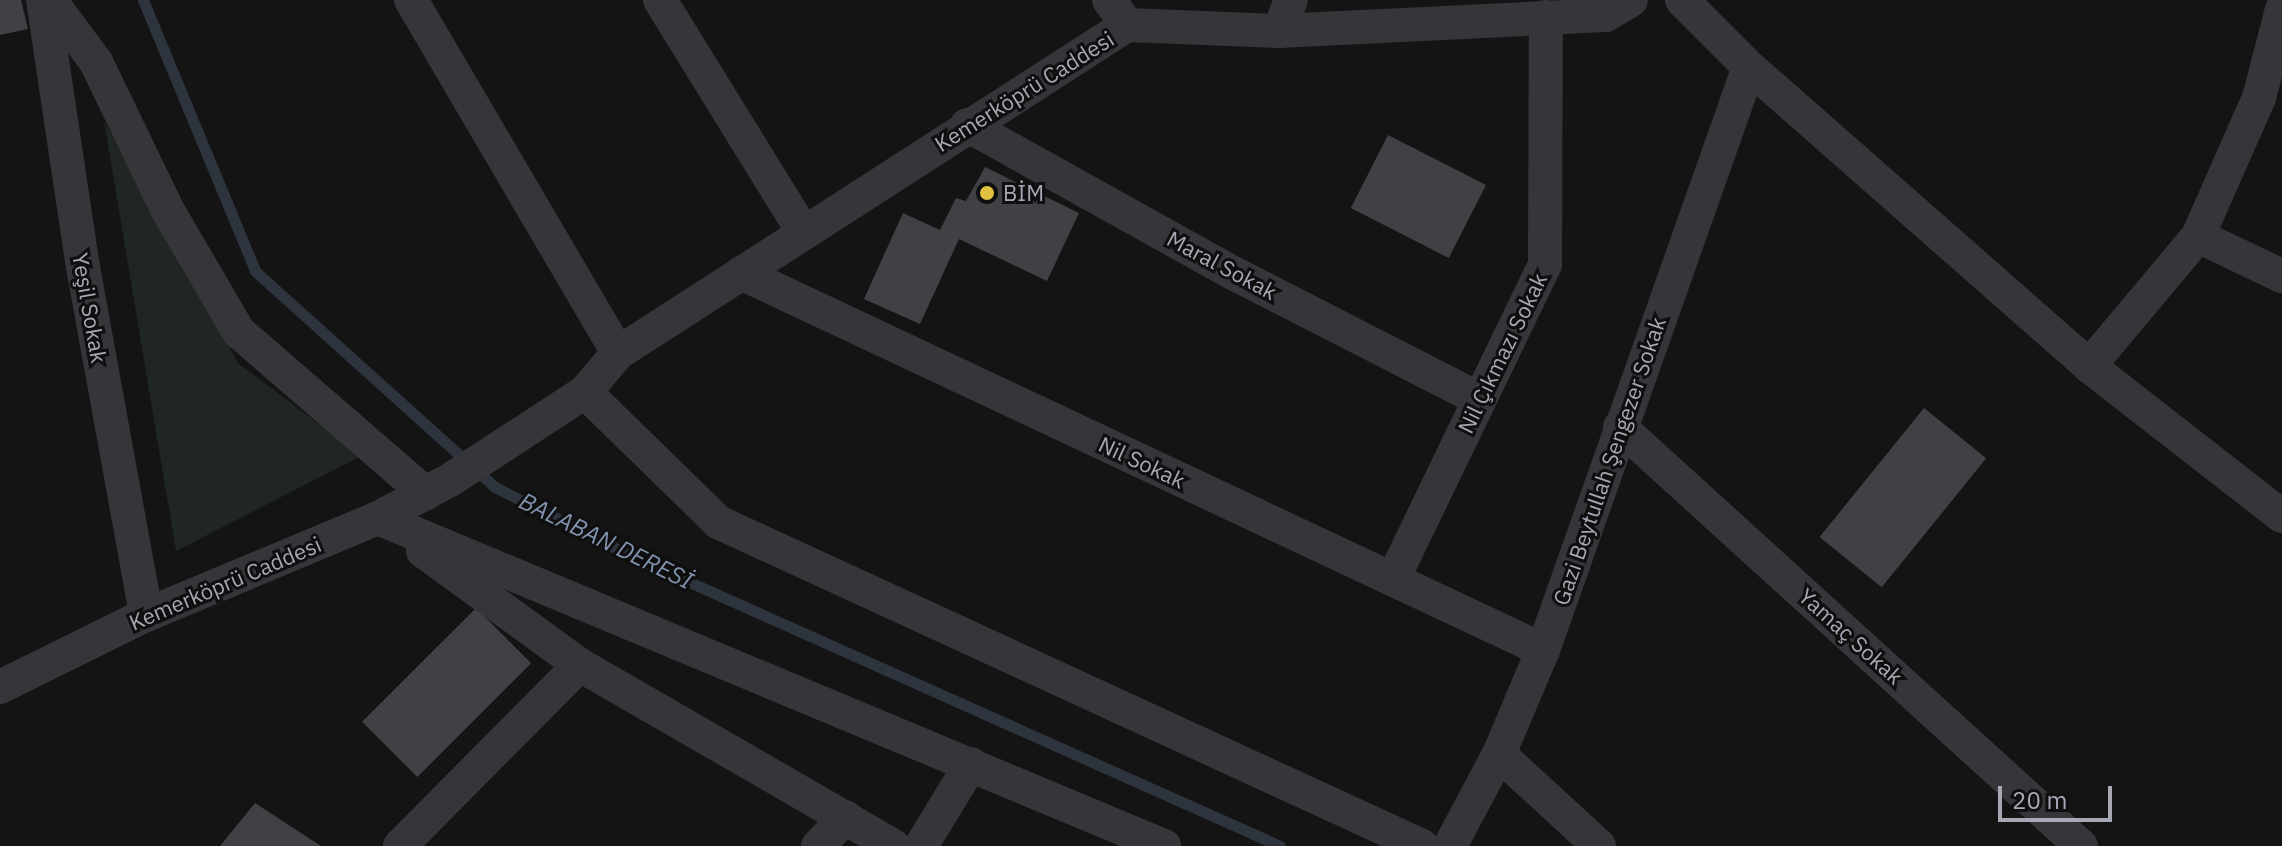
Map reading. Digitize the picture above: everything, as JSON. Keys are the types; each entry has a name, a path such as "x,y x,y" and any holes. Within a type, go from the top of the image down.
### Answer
{"street":[{"name":"Yeşil Sokak","path":"43,0 83,267 146,615"},
{"path":"50,0 96,62 167,209 239,332 438,487"},
{"path":"411,0 618,353"},
{"path":"660,0 804,233"},
{"name":"Kemerköprü Caddesi","path":"0,687 146,615 378,518 438,487 585,392 618,353 967,125 1118,13 1546,17 1606,15 1631,0"},
{"path":"1682,0 1749,67 2089,366 2282,516"},
{"path":"2089,366 2198,236 2259,98 2282,9"},
{"name":"Nil Çıkmazı Sokak","path":"1393,579 1545,264 1546,17"},
{"name":"Gazi Beytullah Şengezer Sokak","path":"1450,846 1499,754 1543,650 1749,67"},
{"name":"Maral Sokak","path":"967,125 1235,274 1479,399"},
{"path":"2198,236 2282,276"},
{"name":"Nil Sokak","path":"741,273 1543,650"},
{"path":"585,392 718,522 1422,846"},
{"name":"Yamaç Sokak","path":"1620,427 2081,846"},
{"path":"378,518 580,665 893,846"},
{"path":"378,518 1164,846"},
{"path":"400,846 580,665"},
{"path":"1499,754 1599,846"},
{"path":"921,846 971,764"},
{"path":"818,846 846,817"}],"shaded area":[{"path":"104,121 238,363 361,456 176,551"}],"building":[{"path":"0,0 21,0 28,29 0,35"},
{"path":"1388,135 1486,185 1449,258 1351,208"},
{"path":"985,167 1079,213 1047,281 959,239 920,324 864,299 903,213 940,230 956,198 966,201"},
{"path":"1924,408 1986,458 1882,587 1820,537"},
{"path":"476,608 531,663 417,777 362,722"},
{"path":"255,803 321,846 220,846"}],"waterway":[{"name":"BALABAN DERESİ","path":"143,0 255,271 495,487 629,555 1280,846"}],"place":[{"name":"BİM","path":"987,193"}]}
